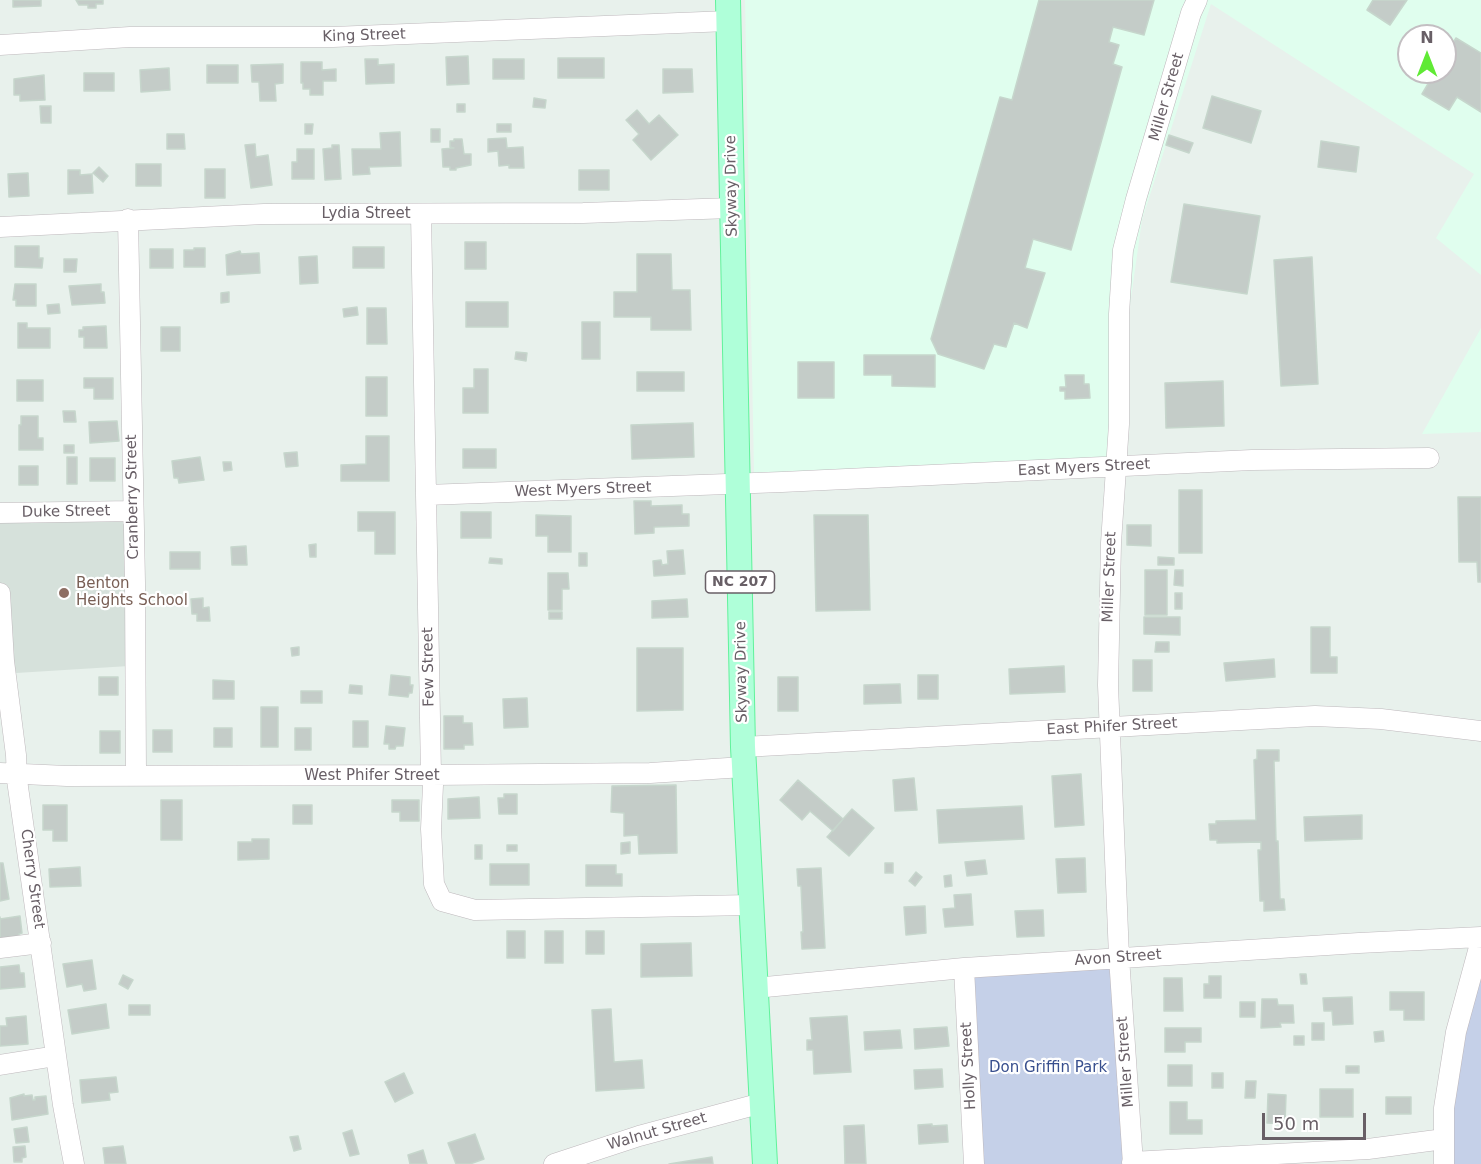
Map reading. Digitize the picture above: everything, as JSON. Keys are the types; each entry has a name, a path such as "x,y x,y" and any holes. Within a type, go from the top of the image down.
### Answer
{"main road":[{"name":"Skyway Drive","path":"728,10 744,757 765,1164"}],"street":[{"name":"Miller Street","path":"1133,1163 1119,957 1108,685 1111,554 1119,424 1119,314 1123,250 1191,13 1197,0"},
{"name":"King Street","path":"0,45 130,37 333,37 728,10"},
{"name":"Lydia Street","path":"0,226 264,214 583,213 732,208"},
{"name":"Few Street","path":"421,214 431,776 433,785 431,829 434,884 442,901 474,910 752,905"},
{"name":"Cranberry Street","path":"128,219 136,775"},
{"name":"East Myers Street","path":"739,483 1252,460 1429,458"},
{"name":"West Myers Street","path":"426,495 739,483"},
{"name":"Duke Street","path":"0,513 132,511"},
{"name":"Cherry Street","path":"0,593 9,773 40,944 63,1106 75,1164"},
{"name":"East Phifer Street","path":"744,757 1109,727 1315,716 1381,719 1481,731"},
{"name":"West Phifer Street","path":"9,773 431,776 650,773 744,757"},
{"name":"Avon Street","path":"755,988 964,968 1119,957 1481,938"},
{"path":"1444,1164 1444,1108 1456,1032 1481,938"},
{"path":"0,948 40,944"},
{"name":"Holly Street","path":"964,968 974,1164"},
{"path":"0,1065 56,1056"},
{"name":"Walnut Street","path":"554,1164 639,1136 762,1103"},
{"path":"1133,1163 1368,1149 1444,1139"}],"shaded area":[{"path":"745,0 1481,0 1481,275 1436,238 1474,174 1211,4 1142,220 1108,461 754,473"},
{"path":"1481,328 1481,432 1422,434"},
{"name":"Benton Heights School","path":"126,518 129,666 0,674 0,519"}],"green space":[{"path":"1481,930 1481,1164 1438,1164"},
{"name":"Don Griffin Park","path":"1116,961 1129,1164 979,1164 969,971"}],"building":[{"path":"13,0 41,0 41,6 13,7"},
{"path":"76,0 103,0 103,4 96,4 96,8 88,8 88,5 79,5"},
{"path":"1039,0 1154,0 1144,35 1113,27 1109,42 1119,45 1113,64 1122,67 1071,250 1033,239 1025,268 1045,273 1027,328 1014,323 1006,347 994,344 984,369 938,354 931,339 1000,97 1012,100"},
{"path":"1373,0 1407,0 1390,25 1367,10"},
{"path":"1457,39 1481,53 1481,112 1457,97 1449,110 1422,94 1428,84 1457,84"},
{"path":"468,56 469,84 447,85 446,57"},
{"path":"558,58 604,58 604,78 558,78"},
{"path":"365,59 378,59 378,65 394,64 394,83 366,84"},
{"path":"493,59 524,59 524,79 493,79"},
{"path":"301,62 322,62 322,70 336,69 336,81 323,81 323,95 310,95 310,89 303,89 303,83 301,83"},
{"path":"283,64 283,83 275,84 276,101 260,101 259,82 252,82 251,65"},
{"path":"207,65 238,65 238,83 207,83"},
{"path":"169,68 170,90 141,92 140,70"},
{"path":"663,69 692,69 693,92 663,93"},
{"path":"84,73 114,73 114,91 84,91"},
{"path":"44,75 45,100 20,101 20,95 14,95 14,79"},
{"path":"1212,96 1261,111 1251,143 1203,128"},
{"path":"534,98 546,100 545,108 533,107"},
{"path":"457,104 465,104 465,112 457,112"},
{"path":"40,106 51,106 51,123 41,123"},
{"path":"637,110 649,124 659,115 678,135 651,160 633,140 639,134 626,120"},
{"path":"305,124 313,124 312,134 305,134"},
{"path":"497,124 511,124 511,132 497,132"},
{"path":"431,129 440,129 440,142 431,142"},
{"path":"400,132 401,166 369,167 370,174 353,175 352,149 381,149 380,133"},
{"path":"167,134 184,134 185,149 167,149"},
{"path":"1169,135 1193,143 1189,153 1166,145"},
{"path":"506,138 507,148 523,147 524,168 499,166 498,151 488,152 488,139"},
{"path":"462,139 464,154 471,154 471,165 450,170 450,167 443,167 442,149 454,148 450,147 450,141"},
{"path":"1321,141 1359,147 1356,172 1318,167"},
{"path":"255,144 256,157 268,155 272,185 251,188 245,145"},
{"path":"332,145 339,145 341,179 325,180 323,149 332,148"},
{"path":"297,149 314,149 314,179 292,179 292,162 297,162"},
{"path":"136,164 161,164 161,186 136,186"},
{"path":"99,167 108,176 103,182 93,173"},
{"path":"205,169 225,169 225,198 205,198"},
{"path":"68,170 80,170 80,175 92,174 93,193 68,194"},
{"path":"579,170 609,170 609,190 579,190"},
{"path":"28,173 29,196 9,197 8,174"},
{"path":"1184,204 1260,216 1247,294 1171,282"},
{"path":"465,242 486,242 486,269 465,269"},
{"path":"15,246 39,246 39,258 43,258 42,268 15,267"},
{"path":"353,247 384,247 384,268 353,268"},
{"path":"194,248 205,248 205,267 184,267 184,250 194,250"},
{"path":"150,249 173,249 173,268 150,268"},
{"path":"240,251 241,254 259,253 260,273 227,275 226,255"},
{"path":"637,254 671,254 672,290 690,290 691,330 651,330 651,317 614,317 614,292 637,292"},
{"path":"317,256 318,283 300,284 299,257"},
{"path":"1312,257 1318,384 1281,386 1274,260"},
{"path":"64,259 77,259 76,272 64,272"},
{"path":"15,284 36,284 36,306 16,306 16,300 13,300"},
{"path":"101,284 105,303 72,305 69,286"},
{"path":"229,292 229,302 221,303 221,293"},
{"path":"466,302 508,302 508,327 466,327"},
{"path":"59,304 60,313 48,314 47,305"},
{"path":"357,307 358,315 344,317 343,309"},
{"path":"367,308 386,308 387,344 367,344"},
{"path":"582,322 600,322 600,359 582,359"},
{"path":"18,323 27,323 27,328 50,328 50,348 18,348"},
{"path":"106,326 107,348 84,348 84,337 79,337 79,330 83,330 83,327"},
{"path":"161,327 180,327 180,351 161,351"},
{"path":"516,352 527,353 526,361 515,359"},
{"path":"864,355 935,355 935,387 892,386 892,375 864,375"},
{"path":"798,362 834,362 834,398 798,398"},
{"path":"474,369 488,369 488,413 463,413 463,388 474,388"},
{"path":"637,372 684,372 684,391 637,391"},
{"path":"1065,375 1084,375 1084,384 1089,384 1090,398 1065,399 1065,391 1060,391 1060,387 1066,387"},
{"path":"366,377 387,377 387,416 366,416"},
{"path":"84,378 113,378 113,399 94,399 94,388 84,388"},
{"path":"17,380 43,380 43,401 17,401"},
{"path":"1223,381 1224,426 1166,428 1165,383"},
{"path":"63,411 75,411 76,422 64,422"},
{"path":"21,416 38,416 38,438 43,438 43,450 19,450"},
{"path":"117,421 119,441 90,443 89,422"},
{"path":"693,423 694,457 632,459 631,425"},
{"path":"366,436 389,436 389,481 341,481 341,465 366,464"},
{"path":"64,445 74,445 74,453 64,453"},
{"path":"463,449 496,449 496,468 463,468"},
{"path":"297,452 298,466 286,467 284,453"},
{"path":"67,457 77,457 77,484 67,484"},
{"path":"200,457 204,480 179,483 178,478 174,478 172,461"},
{"path":"90,458 115,458 115,481 90,481"},
{"path":"223,462 231,462 232,470 224,471"},
{"path":"19,466 38,466 38,485 19,485"},
{"path":"1179,490 1202,490 1202,553 1179,553"},
{"path":"1458,497 1481,497 1481,582 1478,582 1477,562 1459,562"},
{"path":"634,501 651,501 651,506 682,505 682,514 689,514 689,526 654,527 654,533 635,534"},
{"path":"358,512 395,512 395,554 375,554 375,531 358,531"},
{"path":"461,512 491,512 491,538 461,538"},
{"path":"536,515 571,516 571,552 548,552 548,536 536,536"},
{"path":"814,515 868,515 870,610 816,611"},
{"path":"1127,525 1151,525 1151,546 1127,545"},
{"path":"316,544 316,557 310,557 309,545"},
{"path":"246,546 247,565 232,565 231,547"},
{"path":"683,550 685,574 654,576 653,561 661,560 662,565 668,564 667,551"},
{"path":"170,552 200,552 200,569 170,569"},
{"path":"579,553 587,553 587,566 579,566"},
{"path":"1158,557 1174,558 1174,565 1158,565"},
{"path":"490,558 502,559 502,564 489,563"},
{"path":"1145,570 1167,570 1167,615 1145,615"},
{"path":"1175,570 1183,570 1183,586 1174,585"},
{"path":"548,573 568,573 569,589 562,589 562,610 548,610"},
{"path":"1175,593 1182,593 1182,609 1175,609"},
{"path":"203,598 203,608 209,607 210,621 197,621 197,614 192,614 191,599"},
{"path":"687,599 688,617 652,618 652,601"},
{"path":"549,612 562,612 562,619 549,619"},
{"path":"1144,617 1180,617 1180,635 1144,634"},
{"path":"1311,627 1330,627 1330,657 1337,657 1337,673 1311,673"},
{"path":"1156,642 1169,642 1169,652 1155,652"},
{"path":"299,647 299,655 292,656 291,648"},
{"path":"637,648 683,648 683,710 637,711"},
{"path":"1274,659 1275,677 1226,681 1224,663"},
{"path":"1133,660 1152,660 1152,691 1133,691"},
{"path":"1064,666 1065,692 1010,694 1009,669"},
{"path":"391,675 410,677 410,685 413,685 412,693 409,693 408,697 389,695"},
{"path":"918,675 938,675 938,699 918,699"},
{"path":"99,677 118,677 118,695 99,695"},
{"path":"778,677 798,677 798,711 778,711"},
{"path":"213,680 234,681 234,699 213,699"},
{"path":"900,684 901,703 864,704 864,685"},
{"path":"350,685 362,686 362,694 349,693"},
{"path":"301,691 322,691 322,703 301,703"},
{"path":"527,698 528,727 504,728 503,699"},
{"path":"261,707 278,707 278,747 261,747"},
{"path":"444,716 463,716 463,723 472,723 473,745 464,745 464,749 444,749"},
{"path":"353,721 368,721 368,747 353,747"},
{"path":"386,726 405,728 403,746 389,749 389,744 384,744"},
{"path":"214,728 232,728 232,747 214,747"},
{"path":"295,728 311,728 311,750 295,750"},
{"path":"153,730 172,730 172,752 153,752"},
{"path":"100,731 120,731 120,753 100,753"},
{"path":"1257,750 1279,750 1279,761 1274,761 1276,841 1278,841 1280,899 1284,899 1285,910 1264,911 1264,901 1260,901 1258,850 1261,850 1261,842 1217,843 1217,840 1210,840 1209,824 1216,824 1216,821 1256,820 1254,760 1257,759"},
{"path":"1081,774 1084,825 1055,827 1052,776"},
{"path":"914,778 917,810 895,811 893,780"},
{"path":"798,780 843,819 833,831 810,811 802,820 780,800"},
{"path":"676,785 677,853 639,854 638,835 624,836 624,813 611,812 612,786"},
{"path":"504,794 517,794 517,814 499,814 498,798 504,798"},
{"path":"479,797 480,818 448,819 448,799"},
{"path":"161,800 182,800 182,840 161,840"},
{"path":"392,800 419,800 419,821 400,821 400,812 392,812"},
{"path":"43,805 67,805 67,841 53,841 53,830 43,830"},
{"path":"293,805 312,805 312,824 293,824"},
{"path":"1022,806 1024,839 939,843 937,810"},
{"path":"852,809 874,828 849,856 827,837"},
{"path":"1362,815 1362,839 1305,841 1304,817"},
{"path":"252,839 269,839 269,859 238,860 238,842 252,842"},
{"path":"630,842 630,853 621,854 621,843"},
{"path":"475,845 482,845 482,859 475,859"},
{"path":"507,845 517,845 517,851 507,851"},
{"path":"1085,858 1086,892 1058,893 1056,859"},
{"path":"985,860 987,874 967,876 965,862"},
{"path":"0,863 3,863 9,899 0,901"},
{"path":"885,863 893,863 893,873 885,873"},
{"path":"490,864 529,864 529,885 490,885"},
{"path":"586,865 616,865 616,874 622,874 622,886 586,886"},
{"path":"80,867 81,886 50,887 49,869"},
{"path":"821,868 825,948 802,949 801,886 798,886 797,869"},
{"path":"916,872 922,877 915,886 909,881"},
{"path":"951,875 952,886 945,887 944,876"},
{"path":"971,894 973,925 945,927 943,909 955,908 954,895"},
{"path":"925,906 926,933 906,935 904,907"},
{"path":"1043,910 1044,936 1017,937 1015,911"},
{"path":"20,916 22,933 19,934 20,936 0,939 0,919"},
{"path":"507,931 525,931 525,958 507,958"},
{"path":"545,931 563,931 563,963 545,963"},
{"path":"586,931 604,931 604,954 586,954"},
{"path":"691,943 692,976 641,977 641,944"},
{"path":"92,960 96,989 84,991 82,984 67,987 63,964"},
{"path":"19,965 20,973 24,973 25,987 0,989 0,967"},
{"path":"1300,974 1306,974 1307,984 1301,984"},
{"path":"123,975 133,980 128,989 119,984"},
{"path":"1209,976 1221,976 1221,998 1204,998 1204,984 1209,984"},
{"path":"1164,978 1182,978 1183,1011 1164,1011"},
{"path":"1390,992 1424,992 1424,1020 1404,1020 1404,1010 1390,1010"},
{"path":"1352,997 1353,1024 1333,1025 1332,1011 1324,1011 1323,998"},
{"path":"1262,999 1277,999 1278,1005 1293,1005 1294,1023 1280,1023 1281,1027 1261,1028"},
{"path":"1240,1002 1255,1002 1255,1017 1240,1017"},
{"path":"106,1004 109,1028 72,1034 68,1010"},
{"path":"129,1005 150,1005 150,1015 129,1015"},
{"path":"611,1009 614,1062 642,1060 644,1088 596,1091 592,1010"},
{"path":"26,1016 28,1044 0,1046 0,1026 7,1026 6,1018"},
{"path":"847,1016 851,1072 814,1074 813,1050 807,1050 807,1040 812,1040 810,1018"},
{"path":"1312,1023 1324,1023 1324,1040 1312,1040"},
{"path":"947,1027 949,1046 915,1049 914,1029"},
{"path":"1165,1028 1201,1028 1201,1042 1185,1042 1185,1052 1165,1052"},
{"path":"900,1030 902,1048 865,1050 864,1032"},
{"path":"1383,1031 1384,1041 1375,1042 1374,1032"},
{"path":"1294,1036 1304,1036 1304,1045 1294,1045"},
{"path":"1168,1065 1192,1065 1192,1086 1168,1086"},
{"path":"1346,1066 1359,1066 1359,1073 1346,1073"},
{"path":"942,1069 943,1087 915,1089 914,1070"},
{"path":"404,1073 413,1093 395,1102 385,1082"},
{"path":"1212,1073 1223,1073 1223,1088 1212,1088"},
{"path":"116,1077 118,1092 109,1093 110,1100 82,1103 80,1080"},
{"path":"1246,1081 1256,1081 1255,1098 1245,1098"},
{"path":"1320,1089 1353,1089 1353,1117 1320,1117"},
{"path":"24,1094 24,1096 32,1095 33,1100 35,1097 46,1096 48,1114 12,1120 10,1098"},
{"path":"1268,1094 1286,1095 1285,1124 1267,1123"},
{"path":"1386,1097 1411,1097 1411,1114 1386,1114"},
{"path":"1170,1102 1187,1102 1187,1120 1202,1120 1202,1134 1170,1134"},
{"path":"932,1124 932,1126 947,1125 948,1142 919,1144 918,1125"},
{"path":"864,1125 866,1164 845,1164 844,1126"},
{"path":"27,1127 29,1142 16,1143 14,1129"},
{"path":"352,1130 359,1154 350,1156 343,1133"},
{"path":"475,1134 484,1159 470,1164 456,1164 448,1143"},
{"path":"298,1136 301,1149 294,1151 290,1137"},
{"path":"25,1146 26,1157 22,1158 22,1162 14,1162 13,1147"},
{"path":"123,1146 126,1164 105,1164 103,1148"},
{"path":"423,1150 427,1164 410,1164 408,1155"},
{"path":"712,1157 713,1164 669,1164"}],"place":[{"name":"Benton Heights School","path":"64,593"}]}
